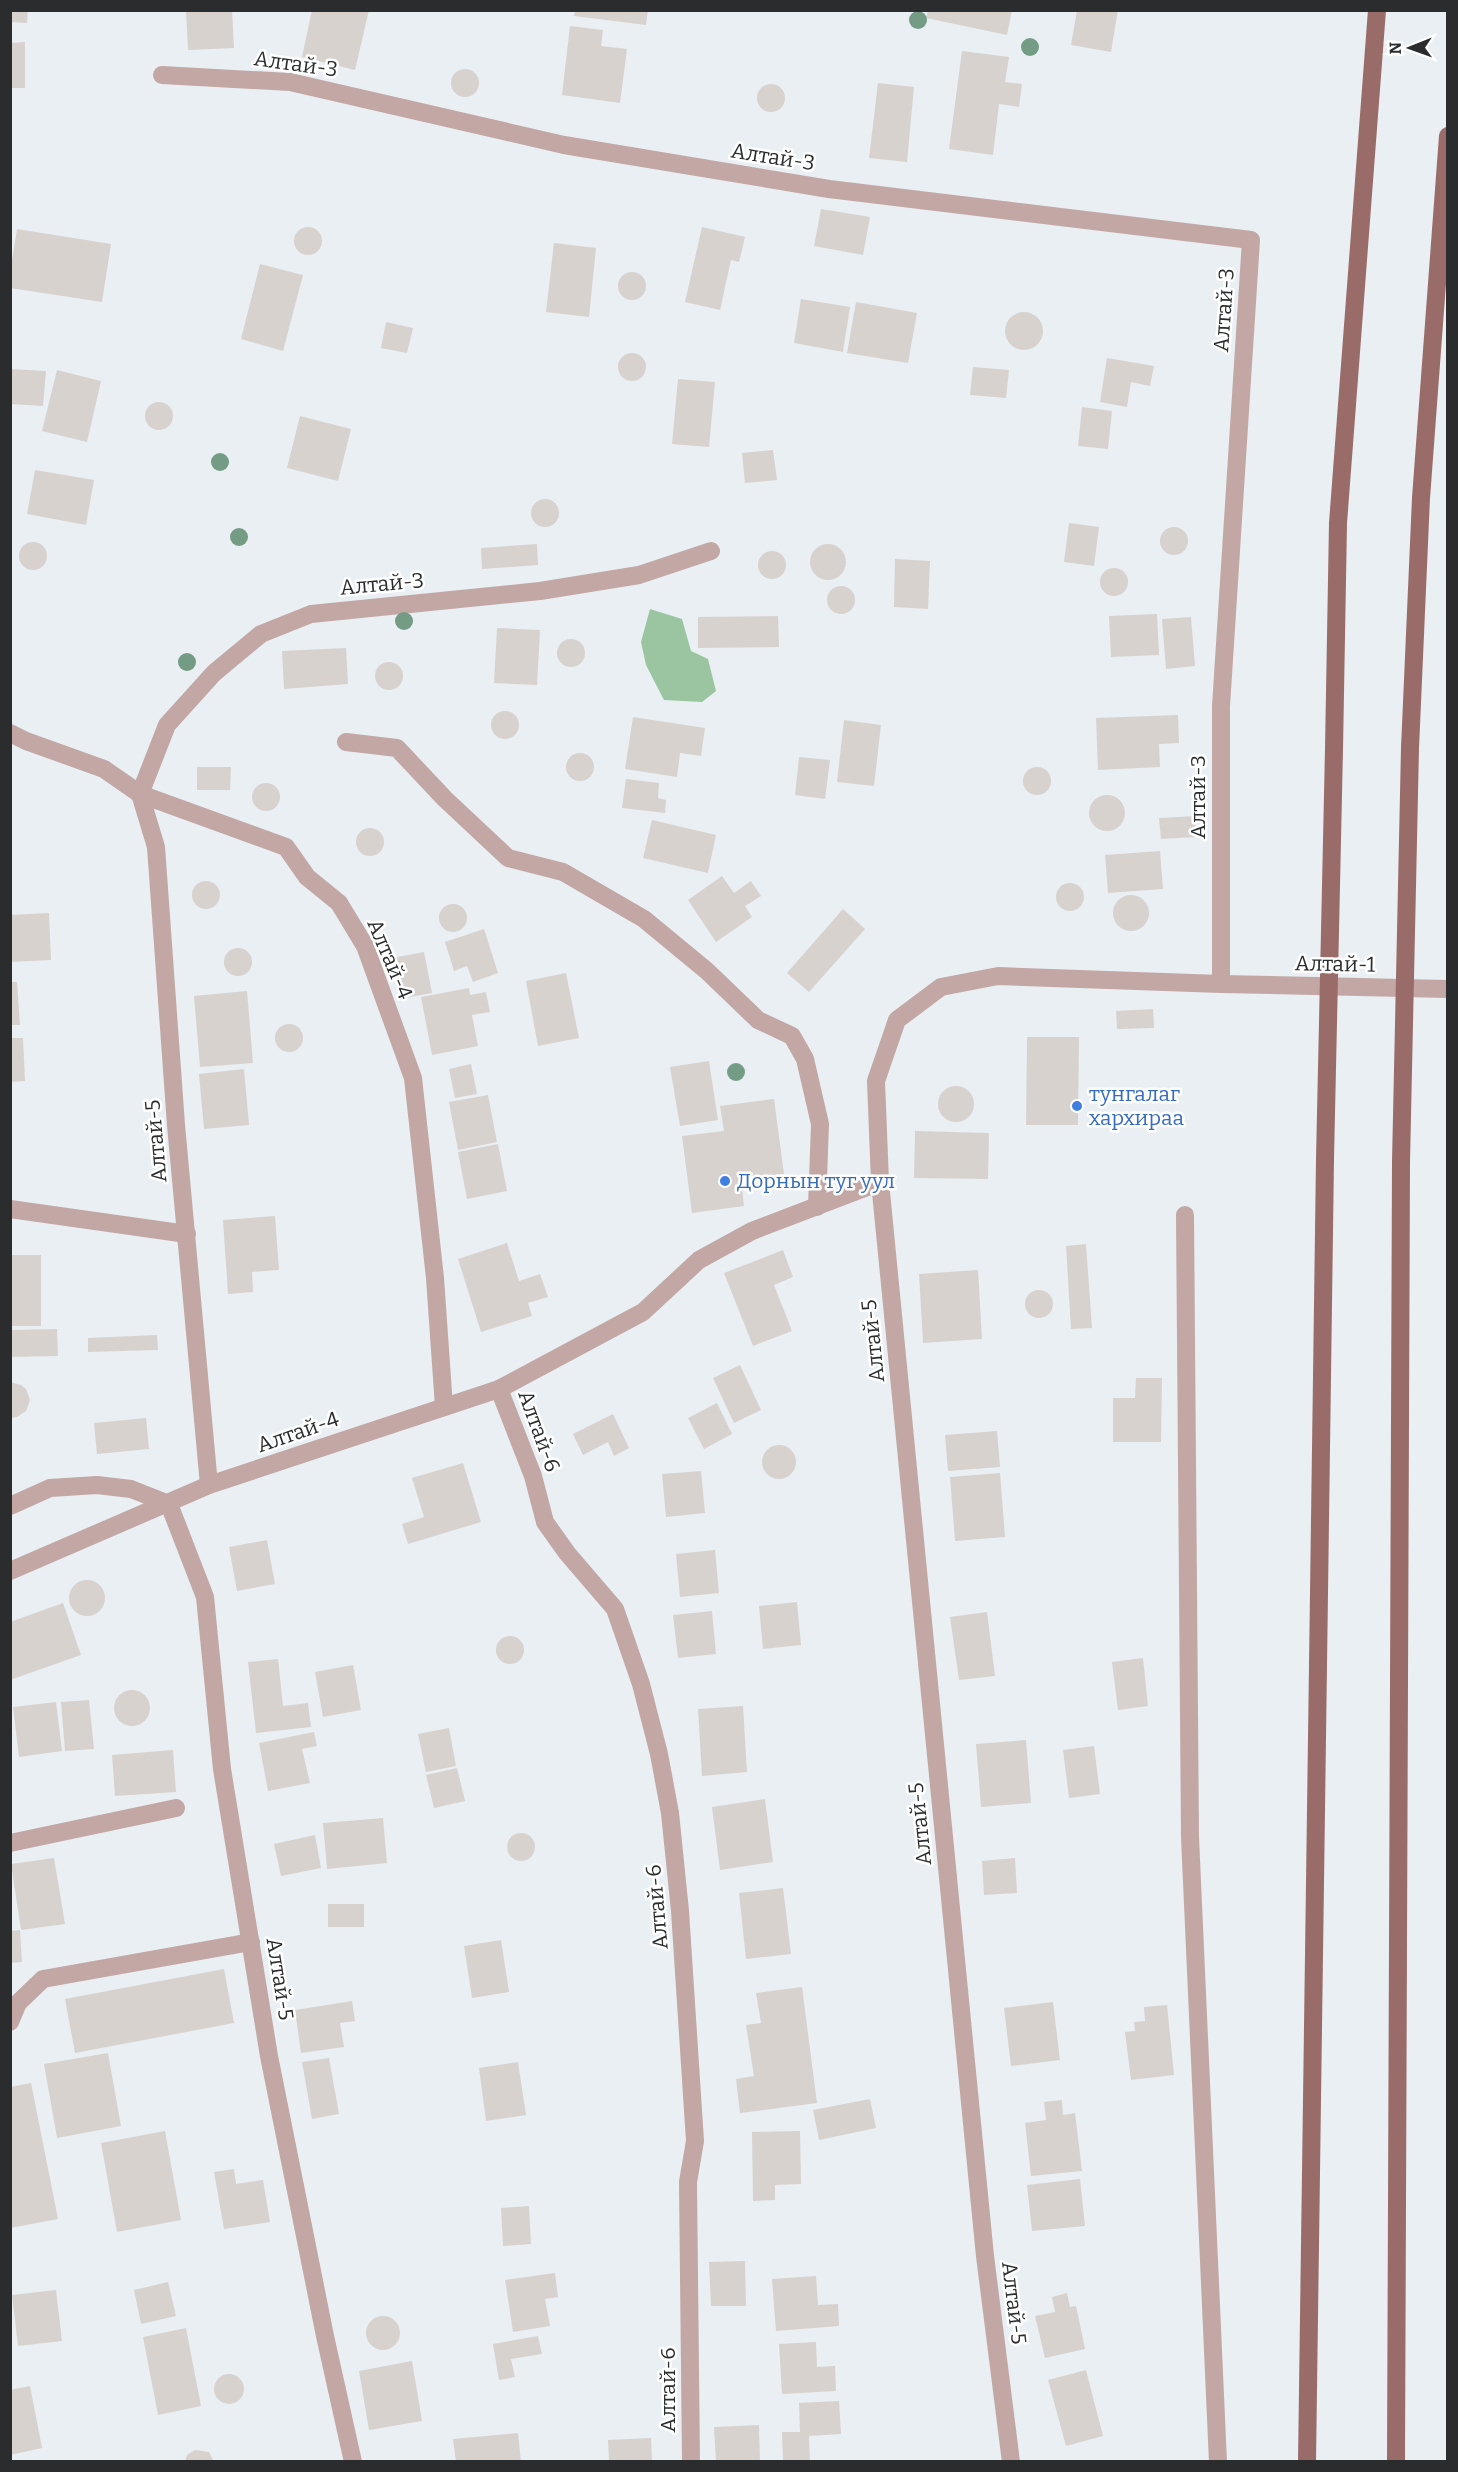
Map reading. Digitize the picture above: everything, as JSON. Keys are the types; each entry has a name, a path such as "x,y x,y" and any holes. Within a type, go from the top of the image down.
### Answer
{"main road":[{"path":"1307,2462 1325,1159 1338,524 1377,10"},
{"path":"1396,2462 1401,1162 1410,748 1421,498 1448,136"}],"street":[{"name":"Алтай-3","path":"162,75 290,82 564,145 829,189 1251,240 1221,706 1221,984"},
{"name":"Алтай-3","path":"140,794 167,725 214,673 261,634 311,614 540,591 639,575 711,551"},
{"name":"Алтай-4","path":"10,733 104,769 140,794 286,847 307,877 339,903 365,946 412,1078 435,1278 444,1407"},
{"path":"346,742 397,748 508,858 563,872 644,919 707,971 758,1020 792,1036 805,1059 820,1124 817,1207"},
{"name":"Алтай-5","path":"140,794 156,847 176,1125 209,1485"},
{"path":"880,1182 876,1081 897,1020 941,987 998,976 1221,984"},
{"name":"Алтай-1","path":"1221,984 1448,989"},
{"name":"Алтай-4","path":"169,1504 209,1485 499,1389 643,1312 699,1260 752,1231 880,1182"},
{"name":"Алтай-5","path":"880,1182 986,2256 1011,2462"},
{"path":"10,1209 187,1234"},
{"path":"1185,1215 1190,1837 1218,2462"},
{"name":"Алтай-6","path":"499,1389 533,1476 545,1522 567,1554 615,1609 641,1684 670,1813 680,1911 695,2141 688,2182 691,2462"},
{"path":"10,1506 50,1488 97,1485 131,1489 169,1504"},
{"path":"10,1571 169,1504"},
{"name":"Алтай-5","path":"169,1504 205,1597 222,1769 269,2056 325,2336 353,2462"},
{"path":"10,1843 177,1808"},
{"path":"10,2022 18,2003 43,1979 251,1942"}],"green space":[{"path":"650,609 682,619 691,651 708,659 716,691 702,702 664,700 646,665 641,642"}],"building":[{"path":"10,10 28,10 27,23 10,22"},
{"path":"186,10 232,10 234,48 188,50"},
{"path":"312,10 369,10 355,70 302,57"},
{"path":"575,10 648,10 646,25 574,16"},
{"path":"928,10 1012,10 1007,35 926,18"},
{"path":"1077,10 1118,10 1111,52 1071,45"},
{"path":"570,26 603,30 601,46 627,49 620,103 562,95"},
{"path":"25,42 25,88 10,88 10,43"},
{"path":"962,51 1009,57 1005,82 1022,84 1019,107 999,104 993,155 949,149"},
{"path":"465,69 475,73 479,83 475,93 465,97 455,93 451,83 455,73"},
{"path":"878,83 914,87 907,162 869,158"},
{"path":"771,84 781,88 785,98 781,108 771,112 761,108 757,98 761,88"},
{"path":"821,209 870,217 863,255 814,246"},
{"path":"308,227 318,231 322,241 318,251 308,255 298,251 294,241 298,231"},
{"path":"702,227 745,237 739,262 731,260 720,310 685,302"},
{"path":"17,229 111,244 102,302 10,288 10,272"},
{"path":"554,243 596,248 589,317 546,312"},
{"path":"260,264 303,275 283,351 241,339"},
{"path":"632,272 642,276 646,286 642,296 632,300 622,296 618,286 622,276"},
{"path":"801,299 850,307 843,352 794,343"},
{"path":"856,302 917,313 908,363 847,353"},
{"path":"1024,312 1038,317 1043,331 1038,345 1024,350 1010,345 1005,331 1010,317"},
{"path":"386,322 413,328 407,353 381,348"},
{"path":"632,353 642,357 646,367 642,377 632,381 622,377 618,367 622,357"},
{"path":"1107,358 1154,366 1150,386 1131,382 1127,407 1100,402"},
{"path":"973,367 1009,370 1006,398 970,395"},
{"path":"10,369 46,371 43,406 10,404"},
{"path":"57,370 101,381 87,442 42,431"},
{"path":"678,379 715,382 709,447 672,444"},
{"path":"159,402 169,406 173,416 169,426 159,430 149,426 145,416 149,406"},
{"path":"1082,407 1112,411 1108,449 1078,446"},
{"path":"300,416 351,429 338,481 287,468"},
{"path":"773,450 777,480 745,483 742,453"},
{"path":"35,470 94,480 86,525 27,514"},
{"path":"545,499 555,503 559,513 555,523 545,527 535,523 531,513 535,503"},
{"path":"1069,523 1099,527 1094,566 1064,562"},
{"path":"1174,527 1184,531 1188,541 1184,551 1174,555 1164,551 1160,541 1164,531"},
{"path":"33,542 43,546 47,556 43,566 33,570 23,566 19,556 23,546"},
{"path":"537,544 538,565 482,569 481,548"},
{"path":"828,544 841,549 846,562 841,575 828,580 815,575 810,562 815,549"},
{"path":"772,551 782,555 786,565 782,575 772,579 762,575 758,565 762,555"},
{"path":"895,559 930,561 928,609 894,607"},
{"path":"1114,568 1124,572 1128,582 1124,592 1114,596 1104,592 1100,582 1104,572"},
{"path":"841,586 851,590 855,600 851,610 841,614 831,610 827,600 831,590"},
{"path":"1157,614 1159,655 1111,657 1109,616"},
{"path":"778,616 779,647 698,648 698,617"},
{"path":"1191,617 1195,666 1166,669 1162,619"},
{"path":"497,628 540,630 537,685 494,683"},
{"path":"571,639 581,643 585,653 581,663 571,667 561,663 557,653 561,643"},
{"path":"346,648 348,684 284,689 282,651"},
{"path":"389,662 399,666 403,676 399,686 389,690 379,686 375,676 379,666"},
{"path":"505,711 515,715 519,725 515,735 505,739 495,735 491,725 495,715"},
{"path":"1178,715 1179,743 1159,744 1160,767 1098,770 1096,718"},
{"path":"633,717 705,728 701,756 680,753 677,777 625,769"},
{"path":"844,720 881,725 874,786 837,782"},
{"path":"580,753 590,757 594,767 590,777 580,781 570,777 566,767 570,757"},
{"path":"799,757 830,760 825,799 795,795"},
{"path":"197,767 231,767 230,790 197,790"},
{"path":"1037,767 1047,771 1051,781 1047,791 1037,795 1027,791 1023,781 1027,771"},
{"path":"626,779 659,783 658,798 666,800 665,813 622,808"},
{"path":"266,783 276,787 280,797 276,807 266,811 256,807 252,797 256,787"},
{"path":"1107,795 1120,800 1125,813 1120,826 1107,831 1094,826 1089,813 1094,800"},
{"path":"1195,816 1196,837 1161,839 1159,818"},
{"path":"652,820 716,835 708,873 643,858"},
{"path":"370,828 380,832 384,842 380,852 370,856 360,852 356,842 360,832"},
{"path":"1160,851 1163,889 1108,893 1105,855"},
{"path":"722,876 734,893 751,881 761,896 745,906 752,917 716,942 688,900"},
{"path":"206,881 216,885 220,895 216,905 206,909 196,905 192,895 196,885"},
{"path":"1070,883 1080,887 1084,897 1080,907 1070,911 1060,907 1056,897 1060,887"},
{"path":"1131,895 1143,901 1149,913 1143,925 1131,931 1119,925 1113,913 1119,901"},
{"path":"453,904 463,908 467,918 463,928 453,932 443,928 439,918 443,908"},
{"path":"843,909 865,929 809,992 787,973"},
{"path":"49,913 51,960 10,962 10,915"},
{"path":"484,929 498,973 473,982 467,966 454,971 445,942"},
{"path":"238,948 248,952 252,962 248,972 238,976 228,972 224,962 228,952"},
{"path":"424,952 432,993 400,999 392,958"},
{"path":"566,973 579,1038 538,1046 526,981"},
{"path":"10,982 17,982 20,1025 10,1025"},
{"path":"469,988 470,995 486,992 490,1012 472,1015 478,1046 432,1055 421,997"},
{"path":"247,991 253,1063 200,1067 194,996"},
{"path":"1153,1009 1154,1028 1117,1029 1116,1011"},
{"path":"289,1024 299,1028 303,1038 299,1048 289,1052 279,1048 275,1038 279,1028"},
{"path":"1027,1037 1079,1037 1078,1125 1026,1125"},
{"path":"10,1038 23,1038 25,1081 10,1082"},
{"path":"709,1061 718,1120 680,1126 670,1067"},
{"path":"471,1064 477,1094 455,1098 449,1069"},
{"path":"244,1069 249,1125 204,1129 199,1074"},
{"path":"956,1086 968,1092 974,1104 968,1116 956,1122 944,1116 938,1104 944,1092"},
{"path":"488,1095 497,1142 458,1150 449,1102"},
{"path":"774,1099 784,1174 741,1179 744,1206 692,1213 682,1136 724,1131 720,1106"},
{"path":"915,1131 989,1133 988,1179 914,1178"},
{"path":"498,1144 507,1191 467,1199 458,1152"},
{"path":"275,1216 279,1270 252,1272 253,1292 228,1294 223,1220"},
{"path":"507,1243 519,1281 540,1274 548,1297 528,1303 532,1316 481,1332 458,1259"},
{"path":"1086,1244 1092,1328 1071,1329 1066,1246"},
{"path":"783,1250 793,1277 774,1285 792,1331 753,1346 724,1273"},
{"path":"10,1255 41,1255 41,1326 10,1326"},
{"path":"978,1270 982,1339 923,1343 919,1274"},
{"path":"1039,1290 1049,1294 1053,1304 1049,1314 1039,1318 1029,1314 1025,1304 1029,1294"},
{"path":"57,1329 58,1356 10,1357 10,1330"},
{"path":"157,1335 158,1350 88,1352 88,1338"},
{"path":"740,1365 761,1410 734,1423 713,1378"},
{"path":"1136,1378 1162,1378 1161,1442 1113,1442 1113,1398 1135,1398"},
{"path":"10,1382 26,1389 30,1400 26,1411 17,1417 10,1418"},
{"path":"717,1403 732,1434 704,1449 688,1418"},
{"path":"613,1414 629,1448 614,1456 608,1442 583,1455 573,1434"},
{"path":"146,1418 149,1449 97,1454 94,1423"},
{"path":"997,1431 1000,1467 948,1471 945,1435"},
{"path":"779,1445 791,1450 796,1462 791,1474 779,1479 767,1474 762,1462 767,1450"},
{"path":"463,1463 481,1522 408,1544 402,1524 424,1517 412,1478"},
{"path":"701,1471 705,1513 666,1517 662,1474"},
{"path":"1000,1473 1005,1537 955,1541 950,1477"},
{"path":"267,1540 275,1584 237,1591 229,1547"},
{"path":"715,1550 719,1593 680,1597 676,1554"},
{"path":"87,1580 99,1586 105,1598 99,1610 87,1616 75,1610 69,1598 75,1586"},
{"path":"797,1602 801,1645 763,1649 759,1606"},
{"path":"63,1603 81,1655 10,1680 10,1622"},
{"path":"712,1611 716,1654 678,1658 673,1615"},
{"path":"987,1612 995,1676 959,1680 950,1617"},
{"path":"510,1636 520,1640 524,1650 520,1660 510,1664 500,1660 496,1650 500,1640"},
{"path":"1143,1658 1148,1706 1118,1710 1112,1662"},
{"path":"278,1659 283,1706 308,1703 311,1727 256,1733 248,1662"},
{"path":"353,1665 361,1710 323,1717 315,1672"},
{"path":"132,1690 145,1695 150,1708 145,1721 132,1726 119,1721 114,1708 119,1695"},
{"path":"89,1700 94,1749 65,1751 61,1702"},
{"path":"56,1702 62,1751 19,1757 13,1707"},
{"path":"743,1706 747,1772 702,1776 698,1709"},
{"path":"449,1728 456,1766 426,1772 418,1734"},
{"path":"314,1732 317,1746 302,1749 310,1783 268,1791 259,1743"},
{"path":"1026,1740 1031,1803 981,1807 976,1744"},
{"path":"1094,1746 1100,1794 1069,1798 1063,1750"},
{"path":"173,1750 176,1792 115,1796 112,1755"},
{"path":"457,1768 465,1801 434,1808 426,1775"},
{"path":"765,1799 773,1862 720,1870 712,1807"},
{"path":"383,1818 387,1863 327,1869 323,1823"},
{"path":"521,1833 531,1837 535,1847 531,1857 521,1861 511,1857 507,1847 511,1837"},
{"path":"315,1835 321,1868 281,1876 274,1844"},
{"path":"54,1858 65,1924 21,1930 11,1864"},
{"path":"1015,1858 1017,1893 984,1895 982,1861"},
{"path":"783,1888 791,1954 746,1959 739,1893"},
{"path":"328,1904 364,1904 364,1927 328,1927"},
{"path":"20,1930 22,1962 10,1963 10,1931"},
{"path":"501,1940 509,1992 472,1998 464,1946"},
{"path":"224,1969 234,2023 75,2053 65,1999"},
{"path":"802,1987 817,2103 740,2113 736,2079 754,2076 746,2025 761,2023 756,1993"},
{"path":"352,2001 355,2021 340,2023 344,2047 301,2053 295,2010"},
{"path":"1053,2002 1060,2060 1011,2066 1004,2008"},
{"path":"1167,2005 1174,2075 1131,2080 1125,2032 1135,2031 1134,2022 1145,2021 1144,2007"},
{"path":"108,2053 121,2126 57,2138 44,2064"},
{"path":"329,2058 339,2114 312,2119 302,2062"},
{"path":"518,2062 526,2115 486,2121 479,2068"},
{"path":"31,2083 58,2219 10,2228 10,2087"},
{"path":"870,2099 876,2128 819,2140 813,2110"},
{"path":"1062,2100 1063,2115 1075,2113 1082,2171 1031,2176 1025,2123 1046,2120 1044,2102"},
{"path":"165,2131 181,2220 117,2232 101,2143"},
{"path":"800,2131 801,2184 775,2185 775,2200 753,2201 752,2132"},
{"path":"234,2169 236,2184 263,2180 270,2222 224,2229 214,2172"},
{"path":"1080,2179 1085,2226 1032,2231 1027,2185"},
{"path":"529,2206 531,2244 503,2246 501,2208"},
{"path":"745,2261 746,2306 711,2306 709,2262"},
{"path":"555,2273 558,2297 545,2299 550,2326 513,2332 505,2280"},
{"path":"816,2276 818,2305 838,2304 839,2326 776,2331 772,2279"},
{"path":"168,2282 176,2316 141,2324 134,2290"},
{"path":"56,2290 62,2341 18,2346 12,2295"},
{"path":"1067,2293 1070,2307 1076,2306 1085,2349 1045,2358 1035,2316 1055,2312 1052,2297"},
{"path":"383,2316 395,2321 400,2333 395,2345 383,2350 371,2345 366,2333 371,2321"},
{"path":"186,2328 201,2406 158,2415 143,2337"},
{"path":"538,2336 542,2354 511,2359 515,2377 499,2380 493,2344"},
{"path":"816,2342 817,2367 835,2366 836,2391 782,2394 779,2344"},
{"path":"412,2361 422,2421 369,2430 359,2371"},
{"path":"1086,2370 1103,2436 1066,2446 1048,2380"},
{"path":"229,2374 235,2375 243,2383 243,2395 235,2403 229,2404 223,2403 215,2395 214,2389 215,2383 223,2375"},
{"path":"30,2386 42,2448 10,2455 10,2390"},
{"path":"839,2401 841,2434 809,2436 810,2462 783,2462 782,2432 800,2432 799,2403"},
{"path":"759,2425 760,2462 716,2462 714,2427"},
{"path":"518,2433 521,2462 456,2462 453,2439"},
{"path":"651,2438 652,2462 609,2462 608,2440"},
{"path":"195,2450 209,2452 214,2462 185,2462 187,2455"}],"place":[{"name":"тунгалаг хархираа","path":"1077,1106"},
{"name":"Дорнын туг уул","path":"725,1181"}]}
